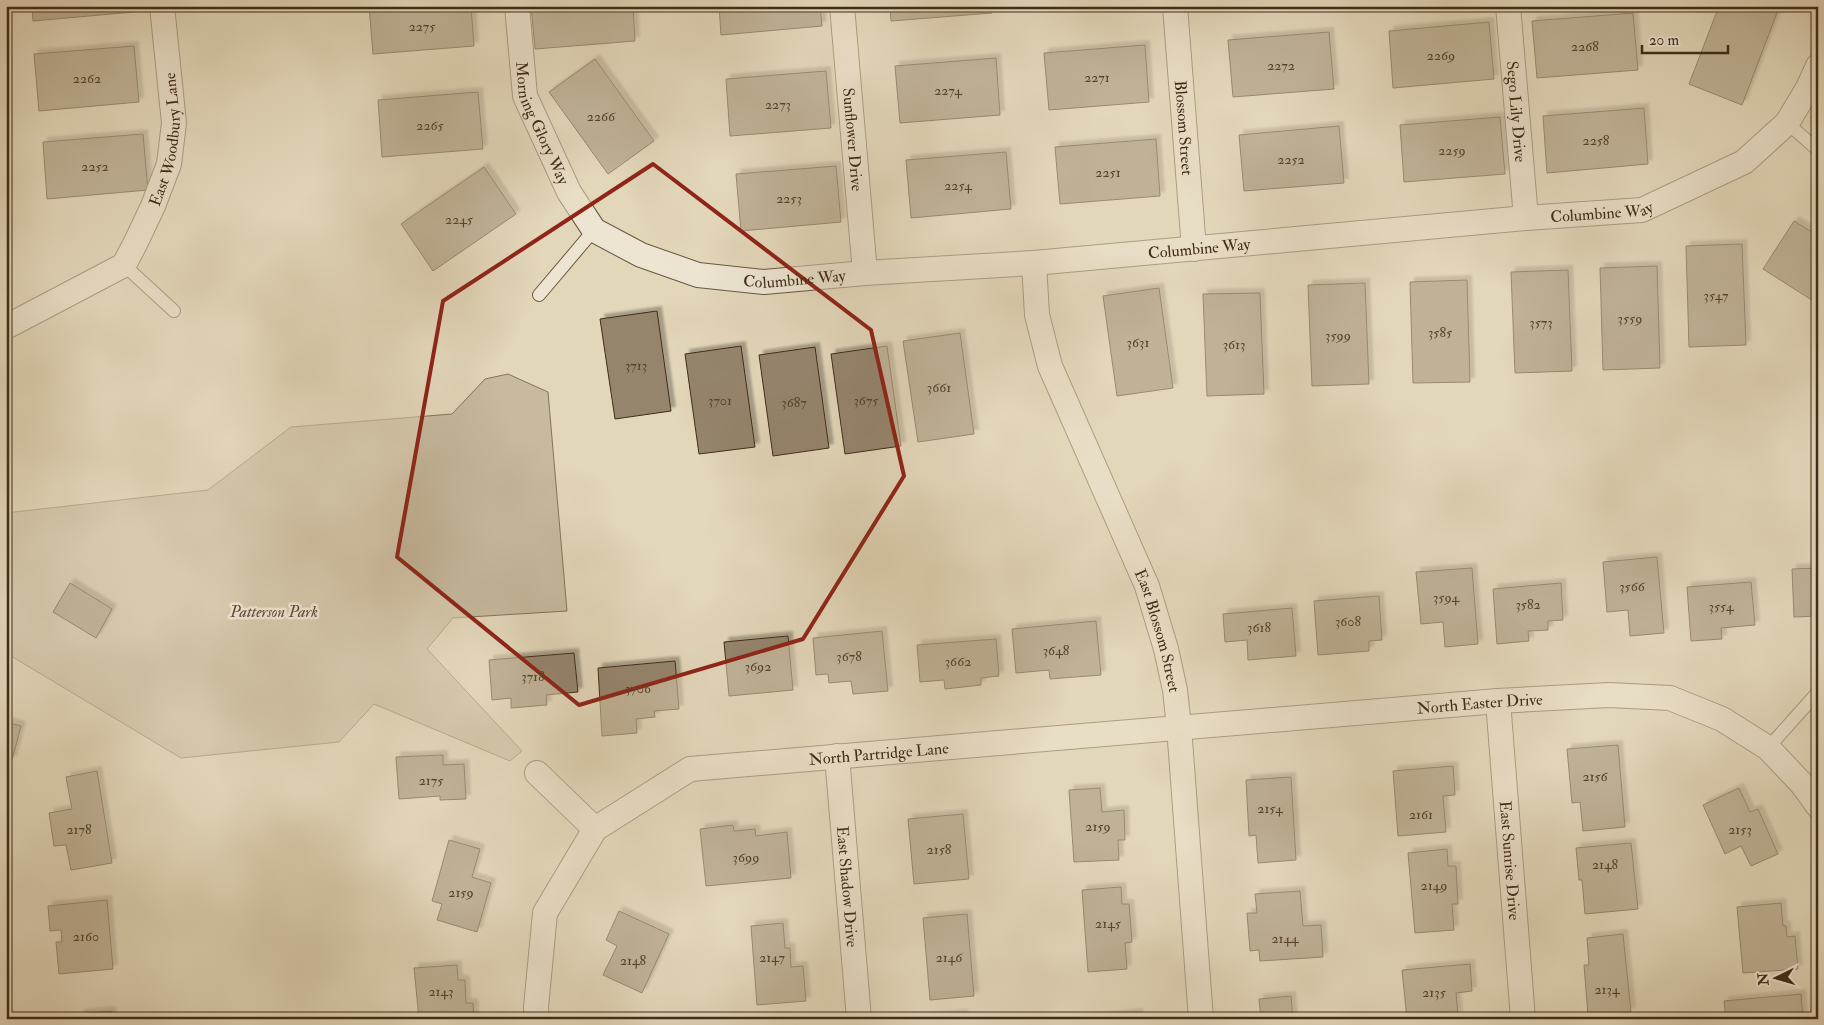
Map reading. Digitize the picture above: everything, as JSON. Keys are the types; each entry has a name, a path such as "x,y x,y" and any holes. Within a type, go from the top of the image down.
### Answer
{"street":[{"name":"East Woodbury Lane","path":"124,265 153,206 169,164 174,123 162,6"},
{"name":"Morning Glory Way","path":"517,6 525,96 569,192 594,230"},
{"name":"Sunflower Drive","path":"842,6 865,273"},
{"name":"Blossom Street","path":"1175,6 1194,249"},
{"name":"Sego Lily Drive","path":"1508,6 1526,218"},
{"name":"Columbine Way","path":"594,230 641,255 698,275 764,282 865,273 1034,263 1526,218 1642,210 1744,162 1787,123 1808,88 1818,66"},
{"name":"East Blossom Street","path":"1034,263 1037,315 1050,366 1147,586 1168,657 1180,727 1201,1019"},
{"path":"6,326 124,265"},
{"name":"North Easter Drive","path":"1180,727 1498,701 1609,695 1670,698 1722,719 1768,748 1802,784 1818,806"},
{"name":"East Sunrise Drive","path":"1498,701 1523,1019"},
{"name":"North Partridge Lane","path":"595,829 690,768 1180,727"},
{"name":"East Shadow Drive","path":"837,756 859,1019"},
{"path":"537,773 595,829 545,913 536,1007 537,1019"}],"lane":[{"path":"1787,123 1818,150"},
{"path":"539,295 594,230"},
{"path":"124,265 174,311"},
{"path":"1768,748 1818,692"}],"highlighted area":[{"path":"653,164 871,330 904,476 803,639 579,705 397,557 443,301"}],"green space":[{"name":"Patterson Park","path":"508,374 548,392 567,611 453,618 427,649 522,751 510,761 374,704 339,742 181,758 6,653 6,513 208,490 291,427 452,414 485,379"}],"building":[{"path":"32,6 133,6 134,12 33,21"},
{"path":"369,6 471,6 474,46 373,54"},
{"path":"531,6 633,6 635,41 535,49"},
{"path":"719,6 820,6 822,26 721,35"},
{"path":"890,6 991,6 992,13 891,21"},
{"path":"1719,6 1769,6 1778,10 1742,105 1689,84"},
{"path":"1633,13 1638,70 1537,78 1532,21"},
{"path":"1489,22 1494,79 1393,88 1389,31"},
{"path":"1329,32 1334,89 1233,97 1228,40"},
{"path":"1145,45 1149,102 1049,110 1044,53"},
{"path":"134,46 139,102 39,111 34,54"},
{"path":"996,58 1000,115 900,123 895,66"},
{"path":"595,59 654,141 608,174 549,92"},
{"path":"826,71 831,128 730,136 726,79"},
{"path":"478,92 483,149 382,157 378,100"},
{"path":"1644,108 1648,164 1547,173 1543,116"},
{"path":"1500,117 1505,174 1404,182 1400,125"},
{"path":"1339,126 1344,183 1244,191 1239,135"},
{"path":"143,134 148,190 47,199 43,142"},
{"path":"1156,139 1160,196 1060,204 1055,147"},
{"path":"1006,152 1011,209 911,218 906,160"},
{"path":"836,166 841,222 741,231 736,174"},
{"path":"484,167 516,214 433,271 401,224"},
{"path":"1794,221 1818,236 1818,304 1763,269"},
{"path":"1742,244 1746,345 1689,347 1686,246"},
{"path":"1657,266 1660,368 1603,370 1600,268"},
{"path":"1568,270 1572,371 1515,373 1511,272"},
{"path":"1467,280 1470,382 1413,383 1410,282"},
{"path":"1365,283 1369,384 1312,386 1308,285"},
{"path":"1159,288 1173,388 1117,396 1103,296"},
{"path":"1260,293 1264,394 1207,396 1203,294"},
{"path":"657,311 671,411 615,419 600,319"},
{"path":"960,333 974,434 918,442 903,341"},
{"path":"741,346 755,447 699,454 685,354"},
{"path":"887,346 901,446 845,454 831,354"},
{"path":"815,347 829,448 773,456 759,355"},
{"path":"1657,557 1664,633 1630,636 1628,610 1607,612 1603,562"},
{"path":"1472,568 1478,644 1445,647 1443,622 1421,624 1416,572"},
{"path":"1818,568 1818,616 1794,617 1792,569"},
{"path":"1751,582 1755,625 1721,628 1722,639 1691,641 1687,587"},
{"path":"70,583 112,609 96,638 53,612"},
{"path":"1561,583 1563,620 1548,621 1548,630 1528,631 1529,641 1497,644 1493,589"},
{"path":"1379,596 1382,640 1369,641 1369,651 1318,655 1314,601"},
{"path":"1292,608 1296,656 1248,660 1247,640 1225,642 1223,614"},
{"path":"1096,621 1101,675 1050,679 1049,670 1016,673 1012,629"},
{"path":"882,631 888,691 853,694 851,681 829,683 828,674 816,675 813,638"},
{"path":"788,636 793,690 729,696 724,642"},
{"path":"996,639 999,676 981,678 981,685 945,689 944,680 920,682 917,645"},
{"path":"574,653 578,692 546,695 547,705 511,708 511,698 492,700 489,660"},
{"path":"675,661 679,709 654,711 655,717 636,719 637,733 602,736 598,668"},
{"path":"6,722 21,726 12,760 6,759"},
{"path":"1618,745 1625,827 1583,831 1580,802 1572,803 1567,749"},
{"path":"443,755 443,765 464,764 466,799 440,800 440,796 399,799 396,757"},
{"path":"1453,766 1455,795 1443,796 1446,832 1398,836 1393,771"},
{"path":"97,771 112,863 71,870 66,845 54,846 49,813 72,809 66,777"},
{"path":"1291,777 1296,860 1258,863 1256,835 1249,836 1246,780"},
{"path":"1100,788 1102,812 1124,810 1125,840 1118,840 1119,860 1074,862 1069,790"},
{"path":"1739,788 1750,812 1758,809 1778,854 1751,866 1741,846 1725,854 1703,805"},
{"path":"963,814 969,879 914,884 908,819"},
{"path":"733,825 734,831 755,829 756,836 787,832 791,878 706,886 700,829"},
{"path":"449,840 480,849 472,877 491,883 477,932 437,920 442,904 432,901"},
{"path":"1631,843 1638,909 1585,914 1582,880 1579,880 1576,848"},
{"path":"1447,849 1448,866 1456,866 1458,904 1452,904 1454,930 1415,933 1408,853"},
{"path":"1121,887 1122,904 1129,904 1132,942 1125,943 1127,969 1088,972 1082,890"},
{"path":"1300,891 1303,926 1321,925 1323,957 1260,961 1259,950 1250,951 1247,913 1257,913 1255,894"},
{"path":"107,900 113,969 59,974 56,942 62,942 61,930 50,931 48,906"},
{"path":"1781,903 1783,926 1786,926 1787,937 1795,936 1798,969 1743,973 1737,907"},
{"path":"619,911 669,934 642,993 603,975 617,946 606,940"},
{"path":"967,914 974,996 930,1000 923,918"},
{"path":"783,923 785,948 790,948 791,967 803,966 806,1001 757,1005 751,926"},
{"path":"1623,934 1631,1012 1588,1016 1584,965 1589,965 1587,938"},
{"path":"1470,964 1472,991 1456,993 1458,1015 1407,1019 1402,970"},
{"path":"457,965 458,980 465,980 466,1003 473,1003 474,1019 419,1019 414,968"},
{"path":"1801,994 1803,1019 1726,1019 1724,1001"},
{"path":"1291,996 1293,1019 1261,1019 1259,999"},
{"path":"111,1011 112,1019 80,1019 79,1014"},
{"path":"1138,1013 1139,1019 1084,1019"},
{"path":"963,1014 963,1019 923,1019 923,1018"}]}
